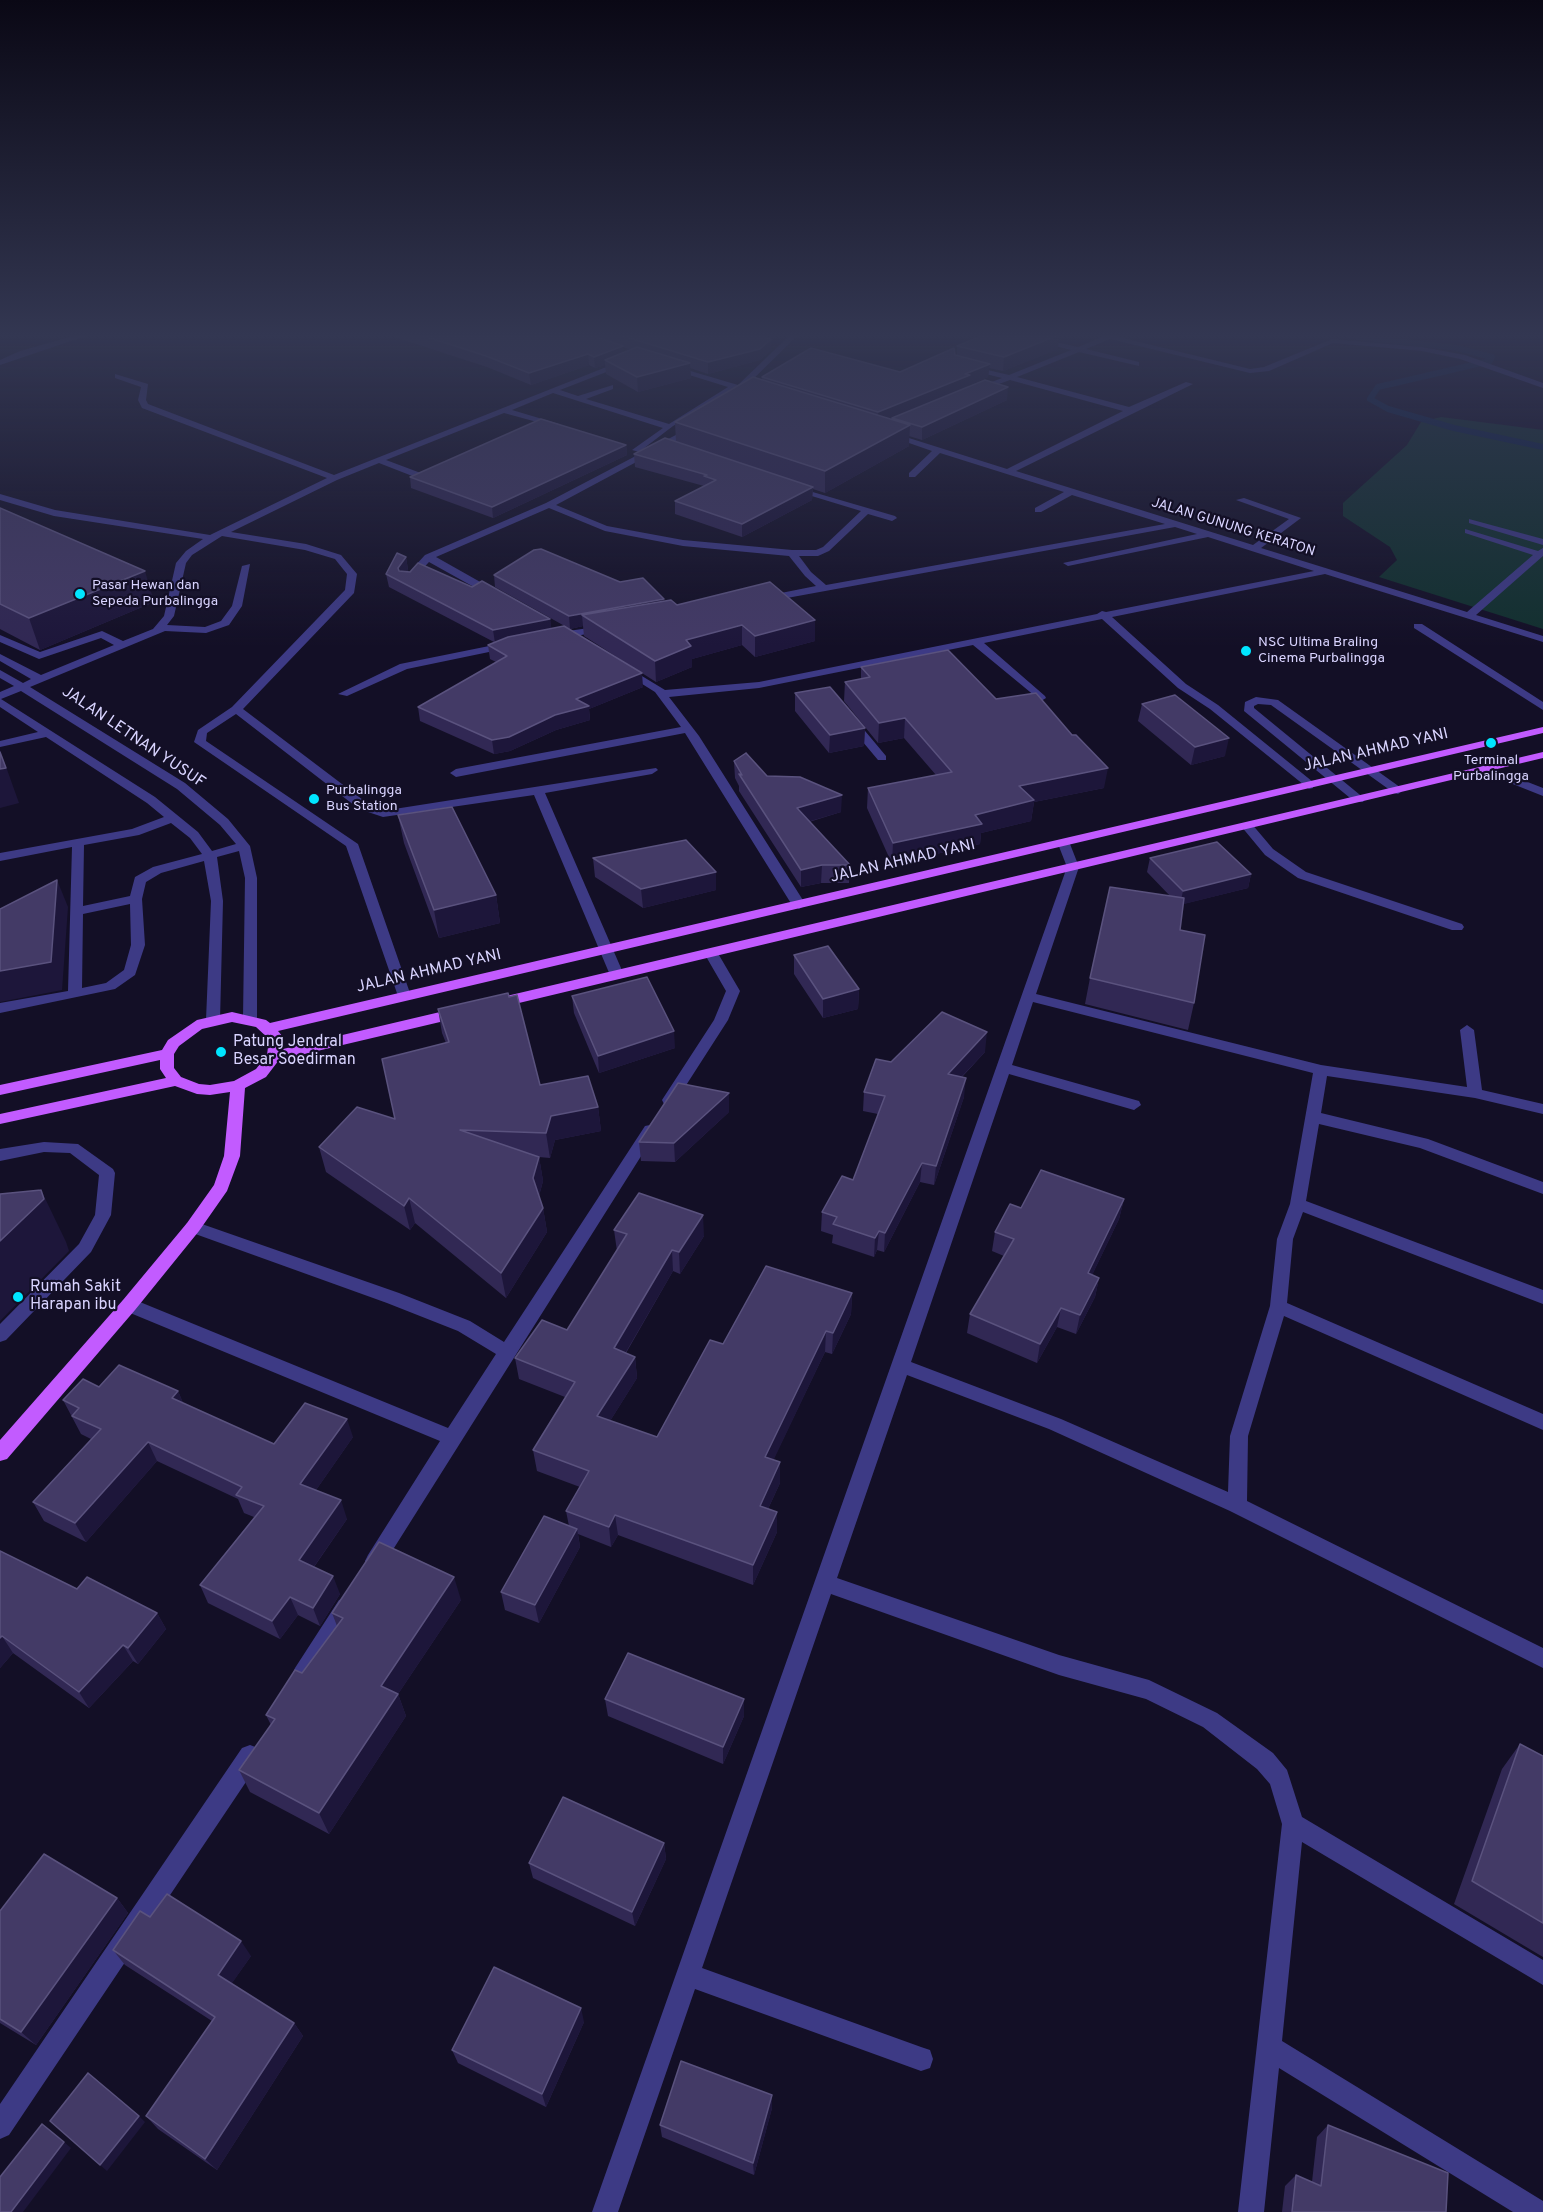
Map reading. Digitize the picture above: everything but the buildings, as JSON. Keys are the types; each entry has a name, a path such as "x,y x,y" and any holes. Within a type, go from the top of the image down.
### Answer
{"main road":[{"name":"JALAN AHMAD YANI","path":"270,1028 1064,844 1543,730"},
{"path":"274,1056 1543,755"},
{"path":"0,1090 167,1054 184,1033 213,1020 250,1018 270,1028 277,1046 274,1056 261,1073 238,1084 210,1090 197,1089 176,1081 167,1069 167,1054"},
{"path":"0,1119 176,1081"},
{"path":"0,1453 129,1305 193,1227 221,1187 232,1156 238,1084"}],"street":[{"path":"232,439 334,478"},
{"path":"157,631 169,616 181,563 189,553 216,536 334,478 430,439"},
{"path":"455,537 557,494 636,450 651,439"},
{"path":"407,582 418,566 428,557 549,506 674,439"},
{"name":"JALAN GUNUNG KERATON","path":"904,439 1543,639"},
{"path":"1008,472 1072,439"},
{"path":"664,445 675,449"},
{"path":"625,447 636,450"},
{"path":"912,475 938,450"},
{"path":"378,460 423,477"},
{"path":"787,486 865,512 892,518"},
{"path":"1038,510 1071,492"},
{"path":"0,497 54,513 306,547 338,557 352,574 350,591 236,710 202,732 200,742 352,844 404,996"},
{"path":"1241,500 1296,518 1254,549"},
{"path":"549,506 616,530 703,545 792,553 818,553 826,549 865,512"},
{"path":"753,601 1176,524"},
{"path":"1469,616 1541,553 1470,526 1543,542"},
{"path":"1068,563 1209,535"},
{"path":"792,553 808,574 824,588"},
{"path":"428,557 508,601"},
{"path":"0,696 57,675 164,628 206,630 225,623 237,606 247,566"},
{"path":"662,694 817,679 1102,614 1326,571"},
{"path":"1102,614 1182,686 1214,707 1309,785"},
{"path":"1418,626 1543,707"},
{"path":"588,646 561,633 613,627"},
{"path":"39,656 94,635 111,637 124,646"},
{"path":"0,638 39,656 57,675"},
{"path":"343,694 371,679 404,666 525,642"},
{"path":"976,642 1041,698"},
{"path":"0,657 41,680"},
{"path":"619,665 662,694 688,729 799,905"},
{"name":"JALAN LETNAN YUSUF","path":"0,673 25,686 181,786 224,822 244,846 251,878 250,1018"},
{"path":"1359,799 1248,709 1249,704 1264,700 1274,702 1398,790"},
{"path":"0,702 152,800 194,835 210,856 217,901 213,1020"},
{"path":"236,710 363,806 387,814 538,791 651,770"},
{"path":"844,712 882,758"},
{"path":"456,773 688,729"},
{"path":"0,744 48,733"},
{"path":"1484,769 1543,792"},
{"path":"538,791 617,975"},
{"path":"0,857 135,832 173,818"},
{"path":"1247,826 1269,852 1302,875 1457,927"},
{"path":"75,994 78,842"},
{"path":"605,2212 1073,867 1064,844"},
{"path":"0,1008 110,986 130,972 138,945 136,899 140,880 157,870 244,846"},
{"path":"76,911 136,899"},
{"path":"289,1696 721,1020 733,991 711,953"},
{"path":"1027,996 1321,1070 1475,1092 1543,1109"},
{"path":"1467,1030 1475,1092"},
{"path":"1002,1067 1134,1105"},
{"path":"1237,1505 1239,1436 1278,1306 1285,1239 1298,1204 1321,1070"},
{"path":"1314,1118 1424,1143 1543,1188"},
{"path":"0,1155 44,1147 73,1148 107,1173 103,1215 85,1248 0,1335"},
{"path":"1298,1204 1543,1297"},
{"path":"193,1227 393,1298 464,1326 507,1352"},
{"path":"129,1305 452,1438"},
{"path":"1278,1306 1543,1422"},
{"path":"901,1366 1055,1424 1237,1505 1543,1658"},
{"path":"824,1583 1059,1665 1149,1690 1210,1720 1265,1761 1279,1778 1293,1824 1251,2212"},
{"path":"0,2126 264,1736"},
{"path":"1293,1824 1543,1973"},
{"path":"687,1974 921,2059"},
{"path":"1268,2047 1536,2212"}],"green space":[{"path":"1411,439 1543,439 1543,629 1379,577 1397,560 1390,547 1343,516 1343,503"}],"waterway":[{"path":"1507,439 1543,447"}],"place":[{"name":"Pasar Hewan dan Sepeda Purbalingga","path":"80,594"},
{"name":"NSC Ultima Braling Cinema Purbalingga","path":"1246,651"},
{"name":"Terminal Purbalingga","path":"1491,743"},
{"name":"Purbalingga Bus Station","path":"314,799"},
{"name":"Patung Jendral Besar Soedirman","path":"221,1052"},
{"name":"Rumah Sakit Harapan ibu","path":"18,1297"}]}
